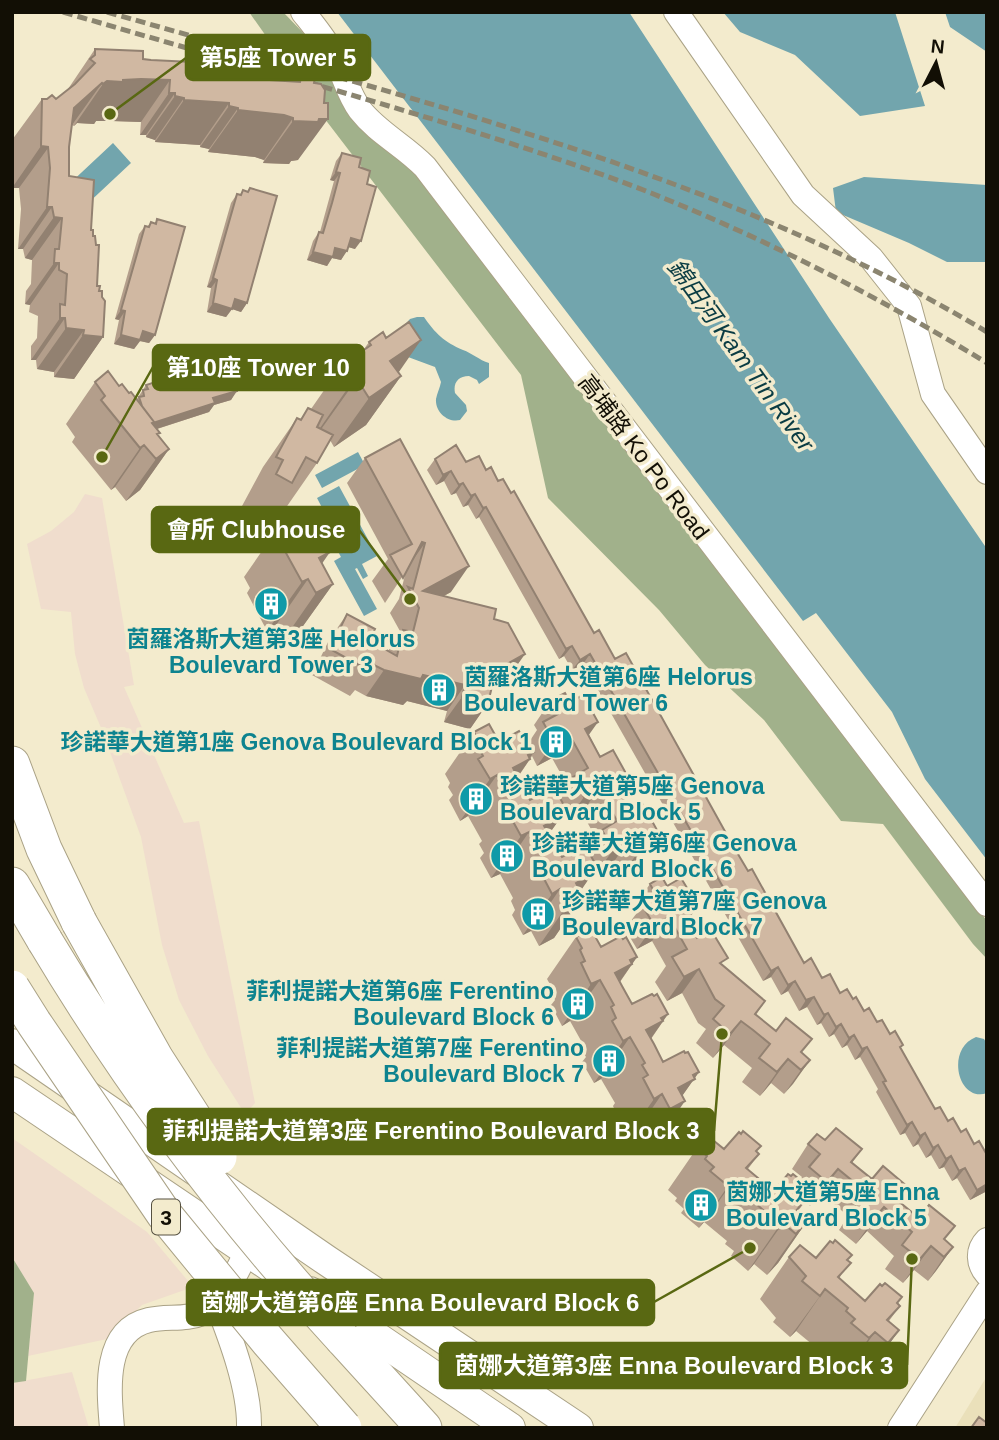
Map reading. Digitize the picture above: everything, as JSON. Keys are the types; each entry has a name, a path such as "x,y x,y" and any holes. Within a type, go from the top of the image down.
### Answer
{"highway":[{"path":"12,764 44,849 79,922 156,1059 233,1179 343,1339"},
{"path":"12,885 85,1008 138,1085 216,1188 313,1306 424,1428"},
{"name":"3","path":"12,988 164,1214 268,1341 344,1428"}],"main road":[{"path":"12,1044 326,1260 578,1428"},
{"path":"12,1092 510,1428"}],"street":[{"name":"高埔路 Ko Po Road","path":"303,12 330,49 346,86 361,110 425,167 987,904"},
{"path":"676,12 803,195 871,258 909,306 933,394 987,472"},
{"path":"987,1240 980,1252 980,1261 987,1274"},
{"path":"112,1428 109,1392 111,1368 123,1338 134,1326 146,1321 203,1313 217,1303 247,1253"},
{"path":"900,1428 987,1293"},
{"path":"217,1303 233,1346 250,1428"}],"shaded area":[{"path":"85,494 102,498 134,685 124,687 184,823 199,821 255,1103 245,1114 208,1056 179,1000 162,945 141,837 84,688 75,654 71,612 41,609 27,544 51,531 74,512"},
{"path":"12,1138 147,1232 193,1287 142,1305 107,1339 28,1356 34,1294 12,1257"},
{"path":"72,1372 89,1428 12,1428 12,1383"},
{"path":"987,1376 987,1428 955,1428"}],"green space":[{"path":"249,12 283,12 315,45 417,174 987,921 987,959 883,824 841,821 764,720 705,665 659,610 548,498 521,375 318,110"},
{"path":"12,1257 34,1293 26,1381 12,1383"}],"water":[{"name":"錦田河 Kam Tin River","path":"337,12 629,12 829,318 987,549 987,860 925,779 892,712 816,613 803,621"},
{"path":"723,12 895,12 925,106 860,116 795,55 740,32"},
{"path":"945,12 987,12 987,52 950,27"},
{"path":"113,143 131,163 84,207 66,187"},
{"path":"864,177 987,185 987,262 947,262 836,212 833,188"},
{"path":"424,317 450,344 489,363 489,377 479,384 469,376 462,377 456,383 455,393 466,405 467,411 460,420 447,418 436,404 441,382 435,367 408,357 400,330 410,319"},
{"path":"358,452 365,465 322,488 315,475"},
{"path":"339,486 377,556 362,564 368,576 363,579 357,568 355,569 377,609 364,616 334,561 341,557 324,526 330,523 317,498"},
{"path":"976,1037 984,1039 987,1044 987,1093 977,1094 969,1090 959,1073 961,1052 966,1043"}],"building":[{"path":"95,49 143,51 143,59 151,60 192,62 193,57 206,58 206,63 213,63 215,70 247,72 248,67 261,68 261,73 268,74 270,80 300,82 301,77 315,78 314,83 321,84 325,90 324,103 328,103 328,119 319,119 318,122 293,121 293,118 284,115 238,110 229,106 229,103 184,100 175,96 175,93 169,93 170,80 141,79 102,83 74,108 69,147 69,176 94,180 91,230 96,245 99,245 97,286 100,286 99,291 102,291 105,301 103,337 83,335 84,330 66,328 65,318 60,318 60,304 65,305 67,274 59,270 59,263 54,263 55,249 59,249 62,218 54,217 52,207 47,207 50,168 48,147 41,146 42,99 52,95 56,99 75,84 95,63 90,59 95,55"},
{"path":"342,153 361,158 359,167 370,171 367,184 376,187 361,241 351,238 347,251 335,248 333,257 313,252 319,232 323,233 332,203 340,173 336,172"},
{"path":"250,188 277,196 247,303 235,299 232,309 213,303 217,280 213,278 237,194 241,195 243,190 248,192"},
{"path":"157,219 185,227 155,335 143,331 140,340 121,335 125,311 121,310 145,226 149,227 151,222 156,224"},
{"path":"409,322 421,340 390,361 401,376 369,398 357,379 352,382 341,366 371,345 369,342 383,332 386,338"},
{"path":"250,352 255,366 243,370 246,379 235,382 237,391 213,398 215,403 153,423 142,406 139,397 144,396 143,390 148,389 146,385"},
{"path":"108,371 119,386 122,384 131,392 154,422 152,423 160,433 157,434 169,449 156,459 144,445 140,448 101,400 105,396 95,382"},
{"path":"308,408 323,415 317,427 333,435 317,463 306,457 292,483 276,474 283,460 276,457 297,418 301,420"},
{"path":"400,439 469,566 423,591 496,609 494,619 508,623 525,654 496,670 488,703 462,697 465,685 423,675 421,679 384,670 372,664 368,670 330,649 347,614 375,629 369,640 397,656 403,630 413,632 419,608 408,587 413,589 425,543 422,542 403,578 390,555 412,544 365,458"},
{"path":"456,445 466,462 479,456 486,470 491,467 498,481 503,479 511,493 514,491 594,633 599,630 615,659 626,653 732,844 748,871 752,869 804,963 811,958 822,978 830,974 840,993 847,989 853,999 856,997 864,1011 869,1008 877,1022 882,1020 890,1034 895,1031 903,1045 900,1047 935,1109 940,1107 948,1121 953,1118 961,1132 966,1129 974,1144 979,1141 987,1155 987,1184 977,1190 965,1168 959,1171 951,1156 946,1159 938,1145 933,1148 925,1133 920,1136 912,1122 907,1125 867,1047 862,1049 854,1035 849,1038 841,1024 836,1027 828,1013 824,1015 814,997 806,1000 795,981 788,985 778,967 771,971 590,654 580,660 572,646 566,649 486,507 483,508 475,494 471,496 463,483 459,485 451,471 443,475 435,459"},
{"path":"293,521 299,532 315,524 330,552 319,558 333,584 316,593 308,579 302,582 281,544 285,542 278,528"},
{"path":"565,693 570,702 583,695 598,722 585,729 600,757 613,750 628,777 615,784 629,810 642,803 657,830 644,837 650,847 636,855 628,841 613,850 602,830 617,821 599,788 584,797 573,777 588,768 569,734 554,742 543,722 558,714 551,700"},
{"path":"489,724 499,742 519,731 521,734 524,732 534,752 528,755 530,759 513,768 530,800 555,789 566,809 559,813 562,816 544,826 562,857 582,846 583,849 586,847 597,867 591,870 593,873 576,883 583,896 568,904 560,889 552,894 541,873 546,871 540,860 543,858 529,832 521,836 510,816 514,813 508,802 512,801 497,775 490,779 478,759 483,756 474,732"},
{"path":"662,877 667,886 681,878 698,906 683,915 697,938 711,930 728,958 720,963 765,1001 755,1014 776,1031 786,1018 812,1039 801,1052 810,1060 801,1070 788,1059 777,1072 759,1058 770,1044 741,1021 730,1034 713,1019 724,1006 715,999 699,969 684,977 672,957 687,949 669,917 654,925 642,905 657,897 650,884"},
{"path":"591,929 601,947 621,936 623,939 626,937 637,957 630,960 632,964 615,973 632,1004 657,994 668,1014 661,1018 663,1021 646,1030 663,1062 684,1051 688,1052 699,1072 693,1075 695,1079 678,1088 685,1101 670,1109 662,1094 654,1099 643,1078 648,1075 642,1065 645,1063 630,1037 623,1041 612,1021 616,1018 611,1007 614,1005 600,980 591,984 581,963 585,961 576,937"},
{"path":"836,1128 862,1149 851,1162 872,1179 883,1166 908,1187 897,1200 919,1218 929,1205 955,1226 944,1239 953,1247 944,1257 931,1246 920,1259 902,1245 912,1232 884,1207 873,1220 856,1206 866,1192 838,1169 827,1182 809,1167 820,1154 808,1144 817,1134 825,1140"},
{"path":"743,1131 761,1146 756,1151 759,1154 746,1168 773,1192 788,1174 793,1174 810,1188 805,1194 808,1196 796,1211 807,1221 796,1234 783,1223 777,1229 760,1214 763,1210 754,1202 756,1199 734,1180 728,1186 710,1171 714,1167 705,1159 707,1156 697,1148 708,1136 724,1149"},
{"path":"835,1240 852,1255 847,1260 851,1263 838,1277 865,1301 880,1284 882,1286 885,1283 902,1297 897,1303 900,1306 887,1320 899,1330 888,1343 875,1332 869,1338 851,1323 855,1319 846,1311 848,1308 825,1289 820,1296 802,1281 806,1276 789,1257 800,1245 816,1258 830,1241 833,1243"},
{"path":"979,1417 987,1423 987,1428 971,1428"}],"railway":[{"path":"63,12 456,126 651,193 738,230 822,271 987,363"},
{"path":"107,12 446,108 669,182 778,226 884,275 987,332"}],"place":[{"name":"第5座 Tower 5","path":"110,114"},
{"name":"第10座 Tower 10","path":"102,457"},
{"name":"會所 Clubhouse","path":"410,599"},
{"name":"茵羅洛斯大道第3座 Helorus Boulevard Tower 3","path":"271,604"},
{"name":"茵羅洛斯大道第6座 Helorus Boulevard Tower 6","path":"439,690"},
{"name":"珍諾華大道第1座 Genova Boulevard Block 1","path":"556,742"},
{"name":"珍諾華大道第5座 Genova Boulevard Block 5","path":"476,799"},
{"name":"珍諾華大道第6座 Genova Boulevard Block 6","path":"507,856"},
{"name":"珍諾華大道第7座 Genova Boulevard Block 7","path":"538,914"},
{"name":"菲利提諾大道第6座 Ferentino Boulevard Block 6","path":"578,1004"},
{"name":"菲利提諾大道第3座 Ferentino Boulevard Block 3","path":"722,1034"},
{"name":"菲利提諾大道第7座 Ferentino Boulevard Block 7","path":"609,1061"},
{"name":"茵娜大道第5座 Enna Boulevard Block 5","path":"701,1205"},
{"name":"茵娜大道第6座 Enna Boulevard Block 6","path":"750,1248"},
{"name":"茵娜大道第3座 Enna Boulevard Block 3","path":"912,1259"}]}
